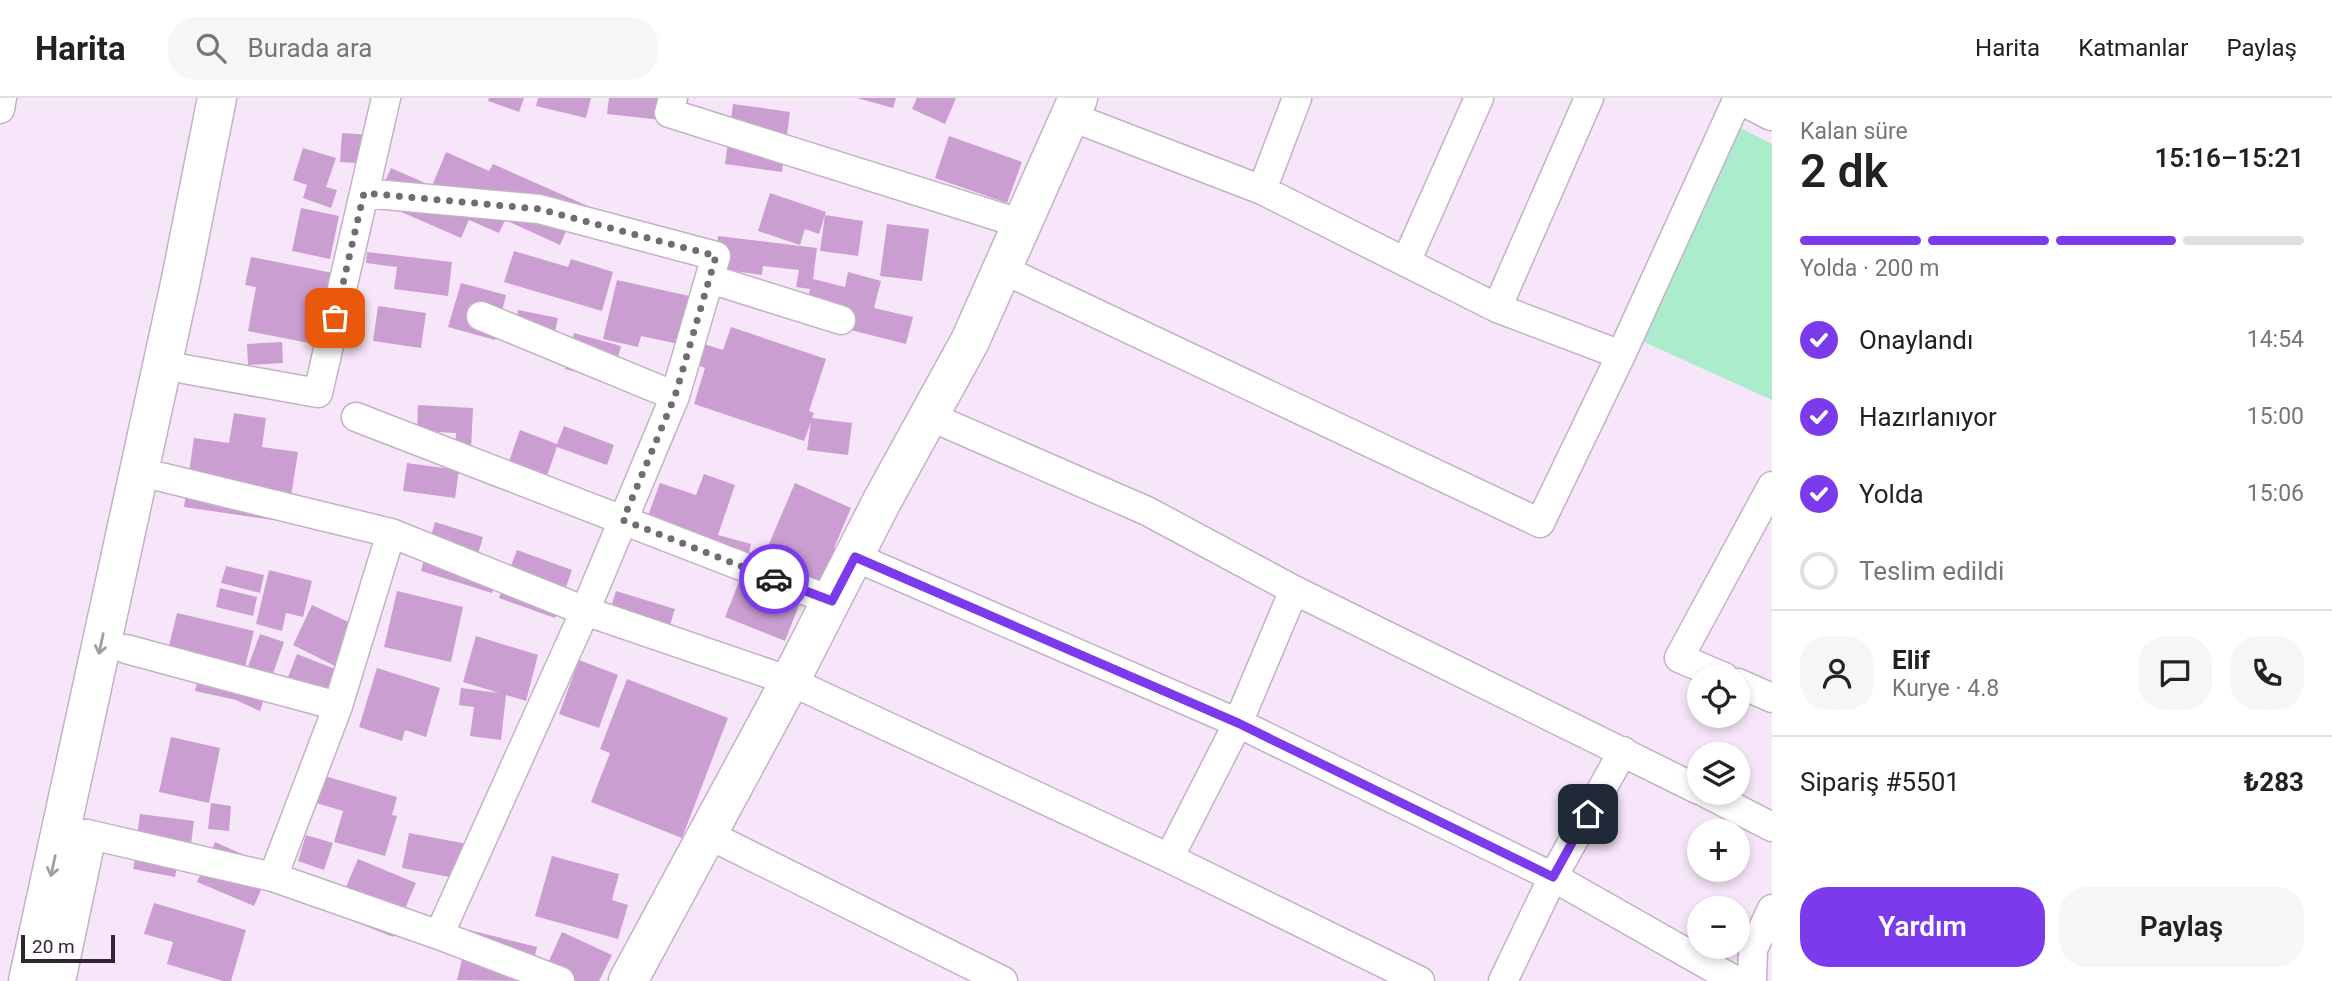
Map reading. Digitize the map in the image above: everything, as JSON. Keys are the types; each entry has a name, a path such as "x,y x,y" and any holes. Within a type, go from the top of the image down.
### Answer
{"main road":[{"path":"28,981 181,279 217,98"},
{"path":"56,981 240,98"},
{"path":"1747,98 1772,111"},
{"path":"628,981 790,681 882,501 970,341 1073,107"}],"street":[{"path":"184,369 318,393 386,98"},
{"path":"673,98 669,113 1022,224"},
{"path":"1262,190 1297,98"},
{"path":"1406,262 1479,98"},
{"path":"1497,309 1589,98"},
{"path":"1002,269 1540,523 1621,355 1738,98"},
{"path":"1073,107 1262,190 1497,309 1621,355"},
{"path":"364,193 539,209 716,256 675,396 585,611 439,935"},
{"path":"710,279 841,320"},
{"path":"481,316 675,396"},
{"path":"929,416 1147,511 1294,590 1687,784"},
{"path":"356,417 832,601"},
{"path":"161,477 391,533 585,611 790,681 1169,858 1420,981"},
{"path":"1697,665 1679,657 1770,495"},
{"path":"273,877 338,706 391,533"},
{"path":"855,557 1238,723 1553,877 1737,981"},
{"path":"1169,858 1238,723 1294,590"},
{"path":"125,649 338,706"},
{"path":"1750,688 1772,698"},
{"path":"1503,981 1553,877 1623,751"},
{"path":"1729,805 1772,827"},
{"path":"87,834 273,877 560,981"},
{"path":"707,834 1003,981"},
{"path":"1752,981 1753,949 1772,909"}],"green space":[{"path":"1737,126 1772,144 1772,400 1635,338"}],"building":[{"path":"489,98 524,98 519,112 488,101"},
{"path":"538,98 591,98 586,118 536,106"},
{"path":"609,98 664,98 661,120 607,114"},
{"path":"857,98 896,98 893,108"},
{"path":"917,98 956,98 945,124 912,109"},
{"path":"733,104 790,112 782,172 725,164"},
{"path":"342,133 375,135 373,164 340,162"},
{"path":"949,136 1022,162 1007,203 935,178"},
{"path":"303,148 336,158 326,187 337,190 331,208 303,198 307,185 293,180"},
{"path":"446,152 489,171 493,164 606,214 574,213 560,245 505,220 499,233 469,220 461,238 376,201 391,168 432,186"},
{"path":"770,193 826,212 819,234 805,229 800,245 758,231"},
{"path":"301,208 339,216 330,259 292,251"},
{"path":"825,215 863,221 858,256 820,251"},
{"path":"887,224 929,229 922,281 880,276"},
{"path":"718,236 817,248 813,279 845,287 848,272 881,281 874,308 913,317 906,344 831,325 807,302 810,289 796,287 799,270 763,266 762,275 697,266 698,251 716,254"},
{"path":"514,251 568,267 571,259 613,272 602,311 504,282"},
{"path":"367,252 452,262 448,296 394,289 397,267 366,263"},
{"path":"251,257 333,273 325,318 319,317 314,344 248,331 256,287 245,285"},
{"path":"617,280 694,297 683,345 641,336 638,347 603,339"},
{"path":"461,283 506,295 495,340 448,327"},
{"path":"378,306 426,313 421,348 373,341"},
{"path":"518,310 558,318 553,340 514,334"},
{"path":"731,327 826,359 809,411 814,413 812,418 852,423 848,455 807,450 811,422 804,441 694,404 705,368 691,363 698,342 723,350"},
{"path":"574,333 621,346 612,381 565,369"},
{"path":"282,342 283,363 248,365 247,344"},
{"path":"418,405 473,408 471,450 455,449 456,433 417,431"},
{"path":"234,413 266,418 262,447 298,452 287,522 184,507 194,438 229,443"},
{"path":"564,426 614,445 607,465 557,447 544,484 506,470 520,430 557,444"},
{"path":"407,463 459,470 455,498 403,491"},
{"path":"704,474 735,485 718,535 751,544 745,567 642,532 660,483 696,495"},
{"path":"795,483 851,508 834,548 839,551 820,592 760,565"},
{"path":"435,522 483,537 477,558 501,565 492,593 421,571"},
{"path":"517,550 572,570 555,618 499,598"},
{"path":"226,566 264,575 260,593 221,583"},
{"path":"269,570 312,581 303,617 286,613 282,631 256,624"},
{"path":"741,577 801,600 785,641 725,617"},
{"path":"220,588 257,597 253,616 216,607"},
{"path":"397,591 463,607 451,662 384,647"},
{"path":"616,591 675,609 663,647 608,616"},
{"path":"312,605 355,625 335,666 293,645"},
{"path":"177,613 254,631 239,691 260,634 284,642 260,711 236,700 195,691 198,678 163,670"},
{"path":"476,636 538,655 526,701 506,695 501,740 470,736 474,707 459,705 461,688 499,693 463,682"},
{"path":"297,654 340,671 323,716 279,700"},
{"path":"579,660 618,675 599,728 559,714"},
{"path":"377,668 440,688 426,737 405,730 402,741 359,727"},
{"path":"627,679 728,718 682,838 591,802 610,753 600,749"},
{"path":"171,737 220,748 209,803 159,792"},
{"path":"321,775 397,797 392,815 397,816 385,856 334,842 343,811 313,802"},
{"path":"211,803 231,806 229,831 208,829"},
{"path":"140,814 194,821 191,844 137,836"},
{"path":"409,833 473,845 466,880 402,868"},
{"path":"306,835 333,843 324,870 298,861"},
{"path":"139,842 180,850 175,877 133,869"},
{"path":"215,842 271,867 254,906 197,882"},
{"path":"552,856 619,874 612,900 628,905 618,939 535,916"},
{"path":"358,859 416,883 393,937 348,919 356,899 343,894"},
{"path":"154,903 246,930 231,981 167,964 173,942 144,934"},
{"path":"469,930 537,947 529,981 457,980"},
{"path":"562,932 612,955 599,981 540,981"}],"way so far":[{"path":"335,318 364,193 539,209 716,256 675,396 623,520 774,579"}],"route":[{"path":"774,579 832,601 855,557 1238,723 1553,877 1588,814"}]}
